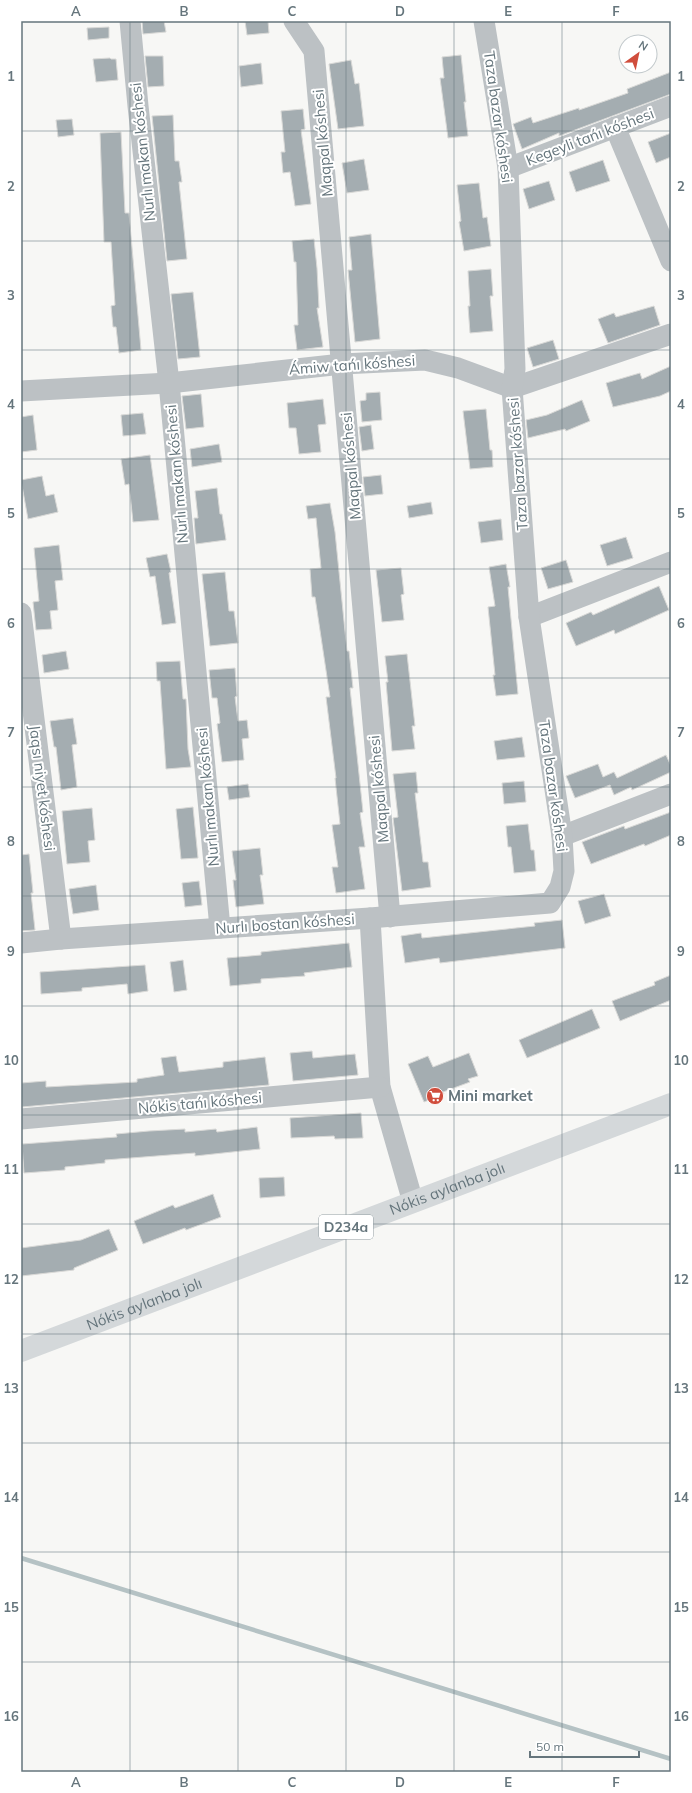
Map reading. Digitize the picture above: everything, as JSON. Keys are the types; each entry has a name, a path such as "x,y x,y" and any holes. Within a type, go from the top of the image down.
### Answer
{"main road":[{"name":"Nókis aylanba jolı","path":"21,1351 671,1104"}],"street":[{"name":"Nurlı makan kóshesi","path":"130,21 169,383 220,928"},
{"name":"Maqpal kóshesi","path":"294,21 314,51 342,364 380,918 380,1086 413,1202"},
{"name":"Taza bazar kóshesi","path":"484,21 508,168 515,369 512,388 529,617 562,836 564,871 560,887 550,902"},
{"name":"Kegeyli tańı kóshesi","path":"508,168 671,106"},
{"path":"615,127 671,261"},
{"path":"512,388 671,334"},
{"name":"Ámiw tańı kóshesi","path":"21,391 169,383 342,364 425,360 458,368 512,388"},
{"path":"529,617 671,562"},
{"name":"Jaqsı niyet kóshesi","path":"21,613 61,939"},
{"path":"562,836 671,794"},
{"name":"Nurlı bostan kóshesi","path":"21,943 61,939 380,918 550,902"},
{"name":"Nókis tańı kóshesi","path":"21,1119 380,1086"}],"building":[{"path":"142,21 164,21 166,32 143,34"},
{"path":"245,21 268,21 269,33 247,35"},
{"path":"109,27 109,38 88,40 87,28"},
{"path":"461,55 468,136 448,138 440,78 444,78 442,57"},
{"path":"145,56 163,56 164,86 148,87"},
{"path":"93,59 116,59 118,80 96,82"},
{"path":"351,60 355,84 359,83 364,126 338,129 329,64"},
{"path":"261,63 263,84 241,87 239,66"},
{"path":"671,72 671,94 559,136 559,133 522,149 513,124 531,117 533,123 579,108 579,110 628,93 627,89"},
{"path":"303,109 305,129 301,130 311,204 295,206 290,172 283,173 281,152 285,152 281,111"},
{"path":"173,115 175,161 179,161 182,182 179,182 187,259 167,261 152,116"},
{"path":"72,119 74,135 58,137 56,120"},
{"path":"121,132 125,213 129,213 141,350 119,353 116,327 113,327 111,306 115,305 111,242 104,242 100,133"},
{"path":"671,133 671,157 656,163 648,142"},
{"path":"364,159 369,190 347,193 342,163"},
{"path":"603,160 610,181 576,192 569,172"},
{"path":"549,181 555,200 529,209 523,189"},
{"path":"479,183 483,218 487,217 491,246 464,251 459,222 461,221 457,185"},
{"path":"371,234 380,339 355,342 348,270 352,270 349,237"},
{"path":"314,239 319,308 317,308 323,347 297,350 294,325 298,325 296,262 294,262 292,241"},
{"path":"491,269 493,296 490,296 493,331 470,333 468,271"},
{"path":"193,292 200,357 178,359 171,294"},
{"path":"654,306 660,325 608,343 598,319 614,313 616,317"},
{"path":"553,340 559,359 533,367 527,348"},
{"path":"671,366 671,391 660,396 613,407 606,383 640,373 642,379"},
{"path":"380,392 382,420 362,422 360,401 366,400 366,393"},
{"path":"201,394 204,427 186,429 182,396"},
{"path":"323,399 326,424 318,425 321,452 299,454 296,428 289,428 287,403"},
{"path":"582,400 590,421 566,431 565,429 528,438 526,420 547,415"},
{"path":"486,409 493,467 470,469 463,411"},
{"path":"143,413 146,434 123,436 121,415"},
{"path":"33,415 37,450 21,452 21,417"},
{"path":"371,425 374,449 362,451 359,427"},
{"path":"219,444 222,462 192,467 190,449"},
{"path":"150,455 159,520 133,522 129,484 125,485 121,459"},
{"path":"381,475 383,494 365,496 363,477"},
{"path":"42,476 46,496 54,494 58,512 28,519 21,480"},
{"path":"217,488 220,514 222,514 226,540 196,544 194,518 198,518 195,491"},
{"path":"431,502 433,514 409,518 407,506"},
{"path":"330,503 335,532 347,651 349,651 353,688 350,688 363,812 360,813 365,847 359,847 365,889 336,893 332,867 338,867 332,825 340,824 326,697 330,697 315,597 312,597 310,569 321,568 316,518 308,519 306,506"},
{"path":"501,519 503,540 481,543 478,522"},
{"path":"626,537 633,558 607,566 600,545"},
{"path":"59,545 63,580 55,581 58,610 50,611 52,629 36,630 33,602 39,601 34,548"},
{"path":"167,554 171,572 169,573 176,623 162,625 155,576 150,577 146,558"},
{"path":"566,560 573,582 548,589 541,568"},
{"path":"506,564 510,587 508,587 518,694 496,696 488,607 495,606 489,567"},
{"path":"401,568 404,594 401,595 404,620 382,622 376,570"},
{"path":"225,572 229,611 234,611 238,643 210,646 202,574"},
{"path":"659,586 669,610 615,634 614,630 576,646 566,623 591,612 593,615"},
{"path":"66,651 69,669 44,673 42,655"},
{"path":"407,654 415,726 412,726 415,749 392,751 385,656"},
{"path":"180,661 183,699 186,699 188,749 191,767 166,769 160,681 157,681 156,662"},
{"path":"235,668 237,696 235,697 238,721 247,720 249,738 242,739 244,760 222,762 217,724 220,723 217,698 212,698 209,670"},
{"path":"73,718 77,744 72,745 77,787 61,790 56,747 54,747 50,721"},
{"path":"522,737 525,757 497,760 494,741"},
{"path":"666,755 671,766 671,772 632,790 631,787 614,795 610,785 575,798 566,776 598,764 603,777 614,772 617,778"},
{"path":"416,772 418,793 415,793 423,862 428,862 431,887 402,891 393,818 398,817 393,774"},
{"path":"524,781 526,802 504,804 502,783"},
{"path":"248,784 250,797 229,800 227,787"},
{"path":"193,807 198,858 181,859 176,809"},
{"path":"92,808 95,840 88,841 90,862 67,864 62,811"},
{"path":"671,812 671,835 645,846 644,844 591,864 582,842 624,826 625,829"},
{"path":"528,824 531,850 534,850 536,871 514,873 511,847 508,847 506,826"},
{"path":"260,848 263,875 260,875 264,904 236,907 233,880 236,880 232,851"},
{"path":"29,854 35,930 21,931 21,855"},
{"path":"199,881 202,905 185,907 182,883"},
{"path":"96,885 99,910 73,914 69,889"},
{"path":"604,894 611,916 585,924 578,901"},
{"path":"562,920 565,948 440,963 439,958 405,963 401,936 421,933 422,938 535,926 534,923"},
{"path":"349,943 352,967 304,973 305,976 261,979 261,983 230,986 227,958 261,955 261,952"},
{"path":"183,960 187,990 174,992 170,962"},
{"path":"145,965 148,991 128,994 127,984 82,988 82,991 41,994 40,972"},
{"path":"671,975 671,1000 620,1021 612,1001 655,985 654,982"},
{"path":"592,1009 600,1028 527,1058 519,1040"},
{"path":"312,1051 313,1058 355,1054 358,1075 293,1081 290,1053"},
{"path":"469,1053 478,1076 468,1079 470,1082 443,1092 444,1094 424,1102 408,1064 428,1056 433,1067"},
{"path":"176,1056 179,1072 223,1067 223,1062 265,1057 269,1085 22,1107 21,1083 46,1081 46,1087 137,1082 137,1079 164,1075 161,1058"},
{"path":"361,1113 363,1138 335,1139 334,1136 291,1138 290,1118"},
{"path":"257,1127 260,1149 195,1156 195,1153 105,1160 105,1163 65,1167 65,1170 24,1173 22,1144 117,1137 116,1134 149,1131 185,1129 185,1132 216,1129 217,1132"},
{"path":"284,1177 285,1196 260,1198 259,1178"},
{"path":"213,1194 221,1217 186,1230 185,1228 143,1244 134,1221 173,1205 175,1208"},
{"path":"109,1229 118,1250 74,1268 74,1270 21,1276 21,1248 81,1240"}],"waterway":[{"path":"21,1558 671,1759"}],"place":[{"name":"Mini market","path":"435,1096"}]}
